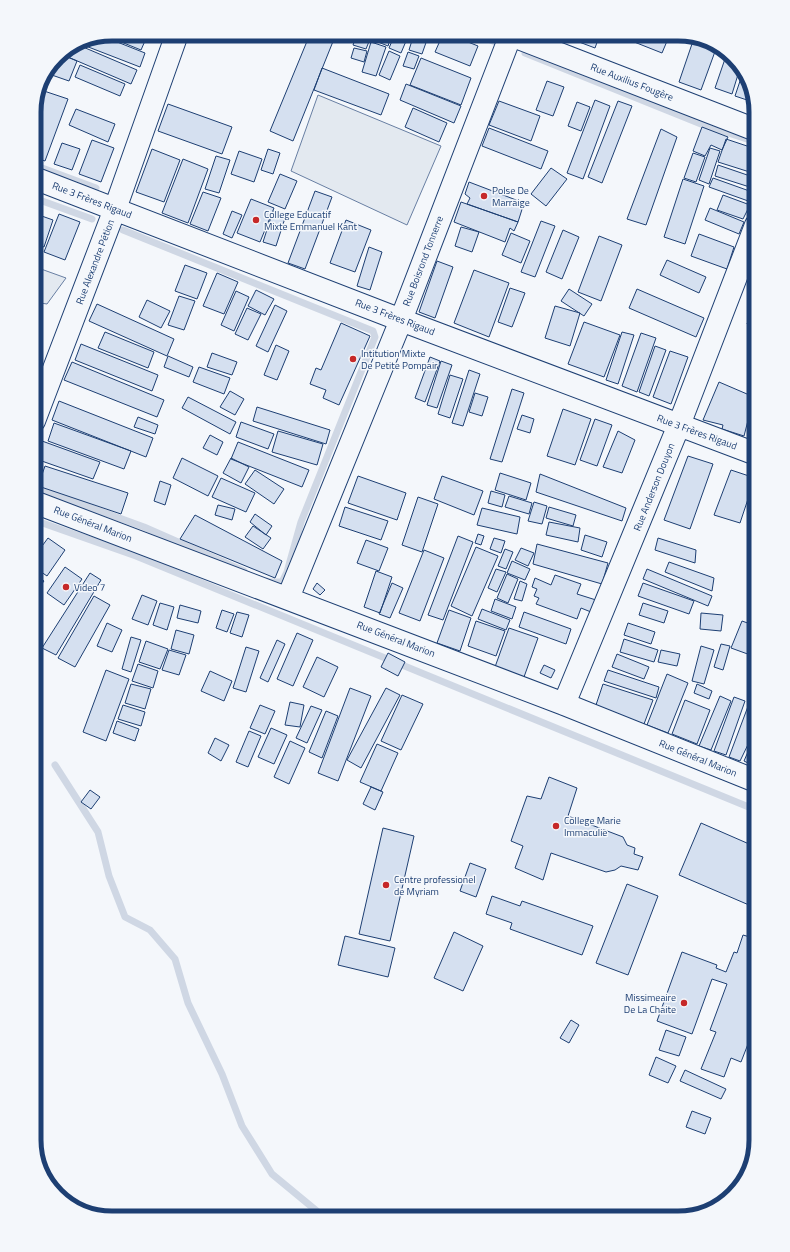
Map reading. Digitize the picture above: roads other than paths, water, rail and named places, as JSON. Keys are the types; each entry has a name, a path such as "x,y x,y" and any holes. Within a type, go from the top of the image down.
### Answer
{"street":[{"name":"Rue Alexandre Pétion","path":"41,403 115,209 175,41"},
{"name":"Rue Boisrond Tonnerre","path":"288,598 401,320 506,41"},
{"name":"Rue Auxilius Fougère","path":"527,41 749,127"},
{"name":"Rue 3 Frères Rigaud","path":"41,181 401,320 749,451"},
{"name":"Rue Anderson Douyon","path":"564,704 679,426 749,243"},
{"name":"Rue Général Marion","path":"41,505 564,704 749,778"}],"waterway":[{"path":"493,41 500,44"},
{"path":"525,53 701,124 749,140"},
{"path":"41,168 96,188"},
{"path":"41,201 92,219"},
{"path":"123,230 373,331 375,337 301,522 287,572 282,582 267,581"},
{"path":"41,490 144,527 244,571"},
{"path":"41,522 136,556 749,807"},
{"path":"55,765 98,832 109,876 125,917 150,930 175,959 188,1003 222,1074 242,1126 272,1174 317,1211"}],"place":[{"name":"Polse De Marraige","path":"484,196"},
{"name":"College Educatif Mixte Emmanuel Kant","path":"256,220"},
{"name":"Intitution Mixte De Petite Pompair","path":"353,359"},
{"name":"Video 7","path":"66,587"},
{"name":"College Marie Immaculie","path":"556,826"},
{"name":"Centre professionel de Myriam","path":"386,885"},
{"name":"Missimeaire De La Chaite","path":"684,1003"}]}
